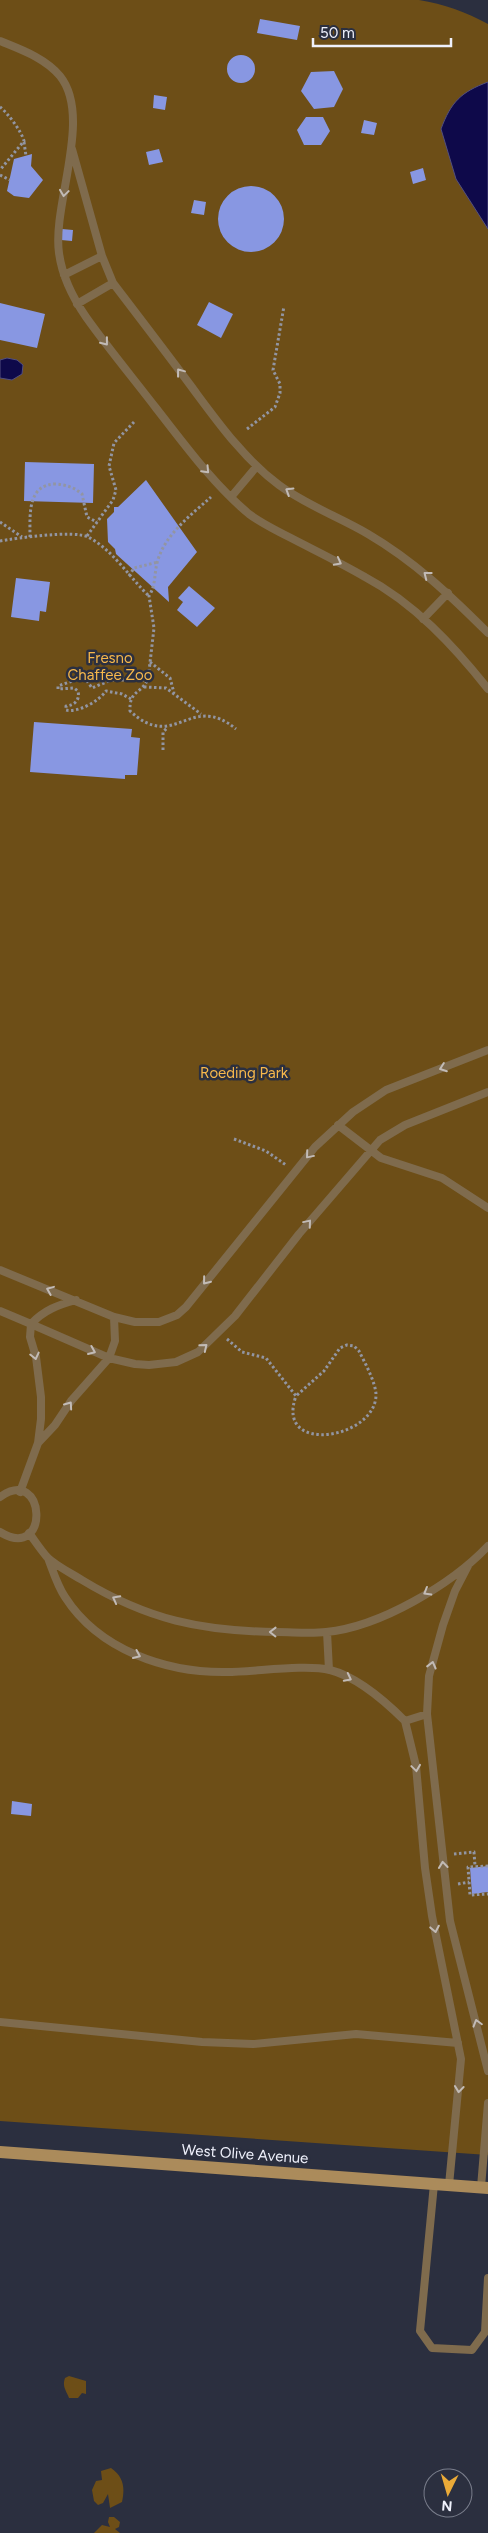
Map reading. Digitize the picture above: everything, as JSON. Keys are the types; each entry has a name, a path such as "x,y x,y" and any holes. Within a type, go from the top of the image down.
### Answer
{"main road":[{"name":"West Olive Avenue","path":"0,2152 484,2188"}],"lane":[{"path":"0,41 46,62 60,77 68,90 72,104 71,145 58,233 59,254 64,275 77,304 201,465 231,497 251,515 368,578 423,619 457,652 488,689"},
{"path":"71,145 102,256 113,283 225,432 257,466 280,485 301,499 347,522 405,557 448,594 488,633"},
{"path":"64,275 102,256"},
{"path":"77,304 113,283"},
{"path":"231,497 257,466"},
{"path":"423,619 448,594"},
{"path":"0,1270 114,1317 149,1324 168,1320 177,1315 294,1172 338,1125 368,1100 386,1090 488,1050"},
{"path":"0,1311 109,1358 135,1364 176,1362 198,1352 220,1332 380,1140 405,1125 488,1092"},
{"path":"338,1125 370,1151 395,1163 442,1178 488,1208"},
{"path":"20,1492 38,1443 41,1397 37,1366 30,1337 31,1324 44,1312 76,1300"},
{"path":"38,1443 55,1425 71,1401 109,1358 115,1341 114,1317"},
{"path":"0,1497 12,1491 20,1492 27,1494 37,1506 37,1521 29,1533 14,1537 0,1532"},
{"path":"29,1533 48,1558 65,1596 79,1614 119,1647 140,1658 166,1666 225,1673 328,1670 346,1676 362,1686 392,1707 405,1721 416,1766 425,1868 432,1916 458,2043 461,2077 449,2185"},
{"path":"48,1558 121,1602 159,1618 182,1624 254,1632 327,1632 363,1623 398,1608 468,1566 488,1546"},
{"path":"468,1566 455,1591 436,1649 429,1676 427,1714 438,1795 442,1855 457,1953 485,2051 488,2071"},
{"path":"327,1632 328,1670"},
{"path":"405,1721 427,1714"},
{"path":"0,2022 202,2042 253,2044 356,2034 458,2043"},
{"path":"484,2188 488,2103"},
{"path":"434,2184 420,2331 432,2348 472,2350 485,2332 488,2278"}],"path":[{"path":"0,107 8,113 10,120 21,132 26,156"},
{"path":"0,170 24,141"},
{"path":"0,175 10,180"},
{"path":"247,429 275,407 280,393 280,384 273,370 284,306"},
{"path":"87,536 108,510 116,490 109,466 114,443 134,422"},
{"path":"30,537 30,513 38,489 44,485 60,484 76,489 82,494 87,517 97,522"},
{"path":"149,596 155,588 158,562 180,525 211,497"},
{"path":"0,522 22,537"},
{"path":"0,541 22,537 66,534 87,536 111,555 149,596 154,628 148,680 144,687"},
{"path":"129,576 134,568 158,562"},
{"path":"150,662 170,678 174,694"},
{"path":"131,700 122,694 106,691 97,700 74,712 66,710 66,706 74,705 77,701 78,691 74,688 58,689 58,686 84,677 92,688 111,680 148,680"},
{"path":"168,727 147,724 130,711 131,700 136,691 144,687 166,688 202,714 226,720 236,729"},
{"path":"163,750 163,732 168,727 202,714"},
{"path":"234,1139 266,1151 294,1172"},
{"path":"220,1332 242,1352 266,1358 296,1396"},
{"path":"347,1345 354,1346 360,1351 376,1393 372,1408 364,1417 340,1433 325,1436 306,1432 296,1422 293,1405 296,1396 324,1371 340,1348 347,1345"},
{"path":"442,1855 474,1852 475,1866"},
{"path":"488,1866 468,1867 470,1895 488,1894"}],"green space":[{"name":"Roeding Park","path":"0,0 419,0 455,9 488,24 488,2155 0,2121"},
{"path":"69,2376 86,2381 86,2394 82,2393 78,2398 69,2398 64,2384 65,2378"},
{"path":"111,2468 119,2475 123,2483 123,2492 122,2502 110,2508 108,2494 103,2503 98,2505 94,2501 92,2490 96,2481 102,2480 101,2471"},
{"path":"109,2517 114,2517 120,2522 119,2527 115,2529 120,2533 94,2533 102,2525 110,2527"}],"shaded area":[{"path":"488,82 488,229 456,179 441,129 458,99"},
{"path":"7,358 17,360 23,365 22,374 12,380 0,378 0,360"}],"building":[{"path":"260,19 300,26 297,40 257,33"},
{"path":"241,55 251,59 255,69 251,79 241,83 231,79 227,69 231,59"},
{"path":"334,71 343,89 334,107 314,109 301,91 311,72"},
{"path":"154,95 167,97 165,110 153,108"},
{"path":"306,117 323,117 330,131 321,145 304,145 297,130"},
{"path":"364,120 377,123 374,135 361,133"},
{"path":"159,149 163,162 149,165 146,152"},
{"path":"32,154 31,166 43,180 29,198 14,196 7,191 14,159"},
{"path":"423,168 426,180 413,184 410,172"},
{"path":"251,186 264,189 274,196 281,206 284,219 281,232 274,242 264,249 251,252 238,249 228,242 221,232 218,219 221,206 228,196 238,189"},
{"path":"194,200 206,202 204,215 191,213"},
{"path":"62,229 73,230 72,241 61,240"},
{"path":"209,302 233,314 221,338 197,325"},
{"path":"0,303 45,314 37,348 0,340"},
{"path":"25,462 94,464 93,503 24,501"},
{"path":"146,480 197,552 168,587 169,602 116,554 115,549 108,542 107,519 114,512 114,507 118,507"},
{"path":"16,578 50,582 46,612 40,611 39,621 11,617"},
{"path":"189,586 215,608 197,627 177,610 183,602 178,598"},
{"path":"34,722 132,729 131,737 140,738 137,775 125,775 125,779 30,772"},
{"path":"12,1801 32,1804 31,1816 11,1814"},
{"path":"488,1866 488,1892 472,1894 470,1868"}],"park label":[{"name":"Fresno Chaffee Zoo","path":"110,666"}]}
